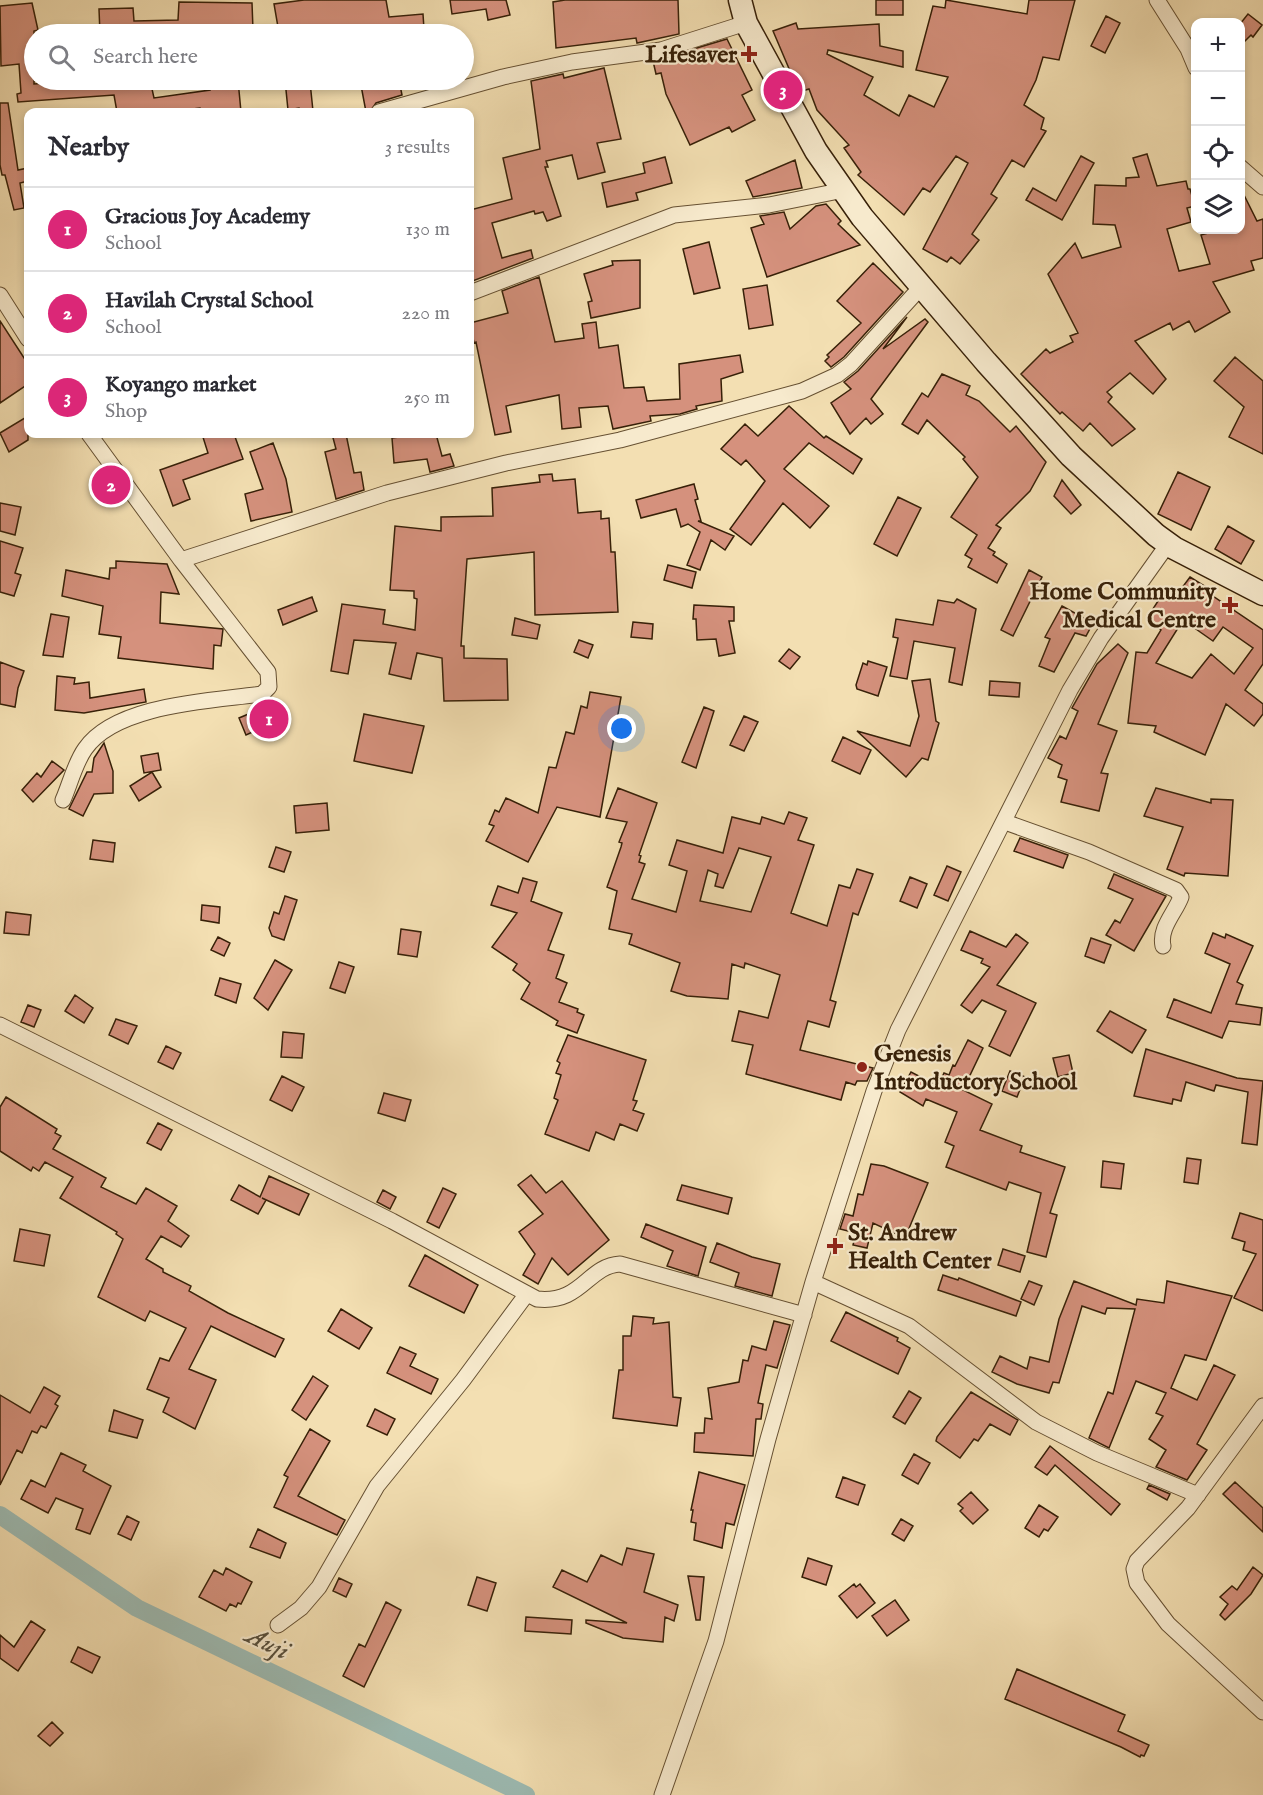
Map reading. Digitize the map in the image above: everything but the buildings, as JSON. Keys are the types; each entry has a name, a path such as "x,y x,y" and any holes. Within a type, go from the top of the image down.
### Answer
{"street":[{"path":"740,0 746,23 816,151 862,217 921,287 1071,456 1168,544 1263,594"},
{"path":"1157,0 1191,56"},
{"path":"474,84 572,62 661,50 746,23"},
{"path":"393,108 455,90"},
{"path":"1245,171 1263,187"},
{"path":"474,291 674,215 769,205 844,190"},
{"path":"181,560 387,493 506,463 620,440 802,391 837,375 851,364 921,287"},
{"path":"0,295 24,333"},
{"path":"63,800 84,750 98,734 122,721 159,710 262,694 269,687 268,672 181,560 94,438"},
{"path":"662,1795 716,1641 813,1282 874,1091 898,1030 1070,690 1101,638 1168,544"},
{"path":"1005,822 1089,852 1176,890 1181,897 1161,938 1163,946"},
{"path":"0,1025 392,1221 526,1295 546,1300 563,1298 571,1295 604,1269 620,1264 804,1315"},
{"path":"813,1282 909,1326 1036,1422 1096,1453 1198,1495"},
{"path":"278,1625 301,1608 319,1587 377,1486 463,1380 526,1295"},
{"path":"1263,1406 1198,1495 1137,1561 1134,1569 1137,1582 1168,1624 1263,1712"}],"waterway":[{"name":"Auji","path":"0,1515 137,1608 526,1795"}],"place":[{"name":"Lifesaver","path":"749,54"},
{"name":"Koyango market","path":"783,90"},
{"name":"Havilah Crystal School","path":"111,485"},
{"name":"Home Community Medical Centre","path":"1230,605"},
{"name":"Gracious Joy Academy","path":"269,719"},
{"name":"Genesis Introductory School","path":"862,1067"},
{"name":"St. Andrew Health Center","path":"835,1246"}]}
